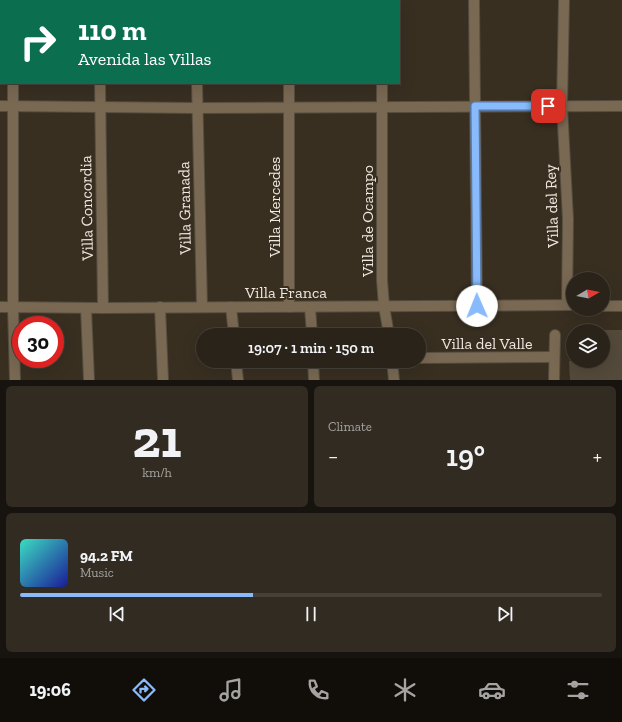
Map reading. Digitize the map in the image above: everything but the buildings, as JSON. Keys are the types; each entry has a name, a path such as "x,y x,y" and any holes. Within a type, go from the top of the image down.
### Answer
{"street":[{"path":"474,0 477,306"},
{"name":"Villa del Rey","path":"564,0 562,106 569,272"},
{"path":"13,84 13,307 15,380"},
{"name":"Villa Concordia","path":"100,84 99,106 103,308"},
{"name":"Villa Granada","path":"196,84 202,307"},
{"name":"Villa Mercedes","path":"289,84 289,308"},
{"name":"Villa de Ocampo","path":"382,84 382,280 388,328"},
{"path":"0,106 196,108 622,106"},
{"name":"Villa Franca","path":"0,307 289,308 566,305"},
{"path":"610,306 622,306"},
{"path":"231,307 233,328"},
{"path":"310,307 312,328"},
{"path":"86,308 89,380"},
{"path":"160,308 163,380"},
{"path":"554,380 555,335"},
{"name":"Villa del Valle","path":"426,358 554,357"},
{"path":"237,368 238,380"},
{"path":"313,368 314,380"},
{"path":"393,368 394,380"}],"route":[{"path":"477,306 475,106 548,106"}]}
